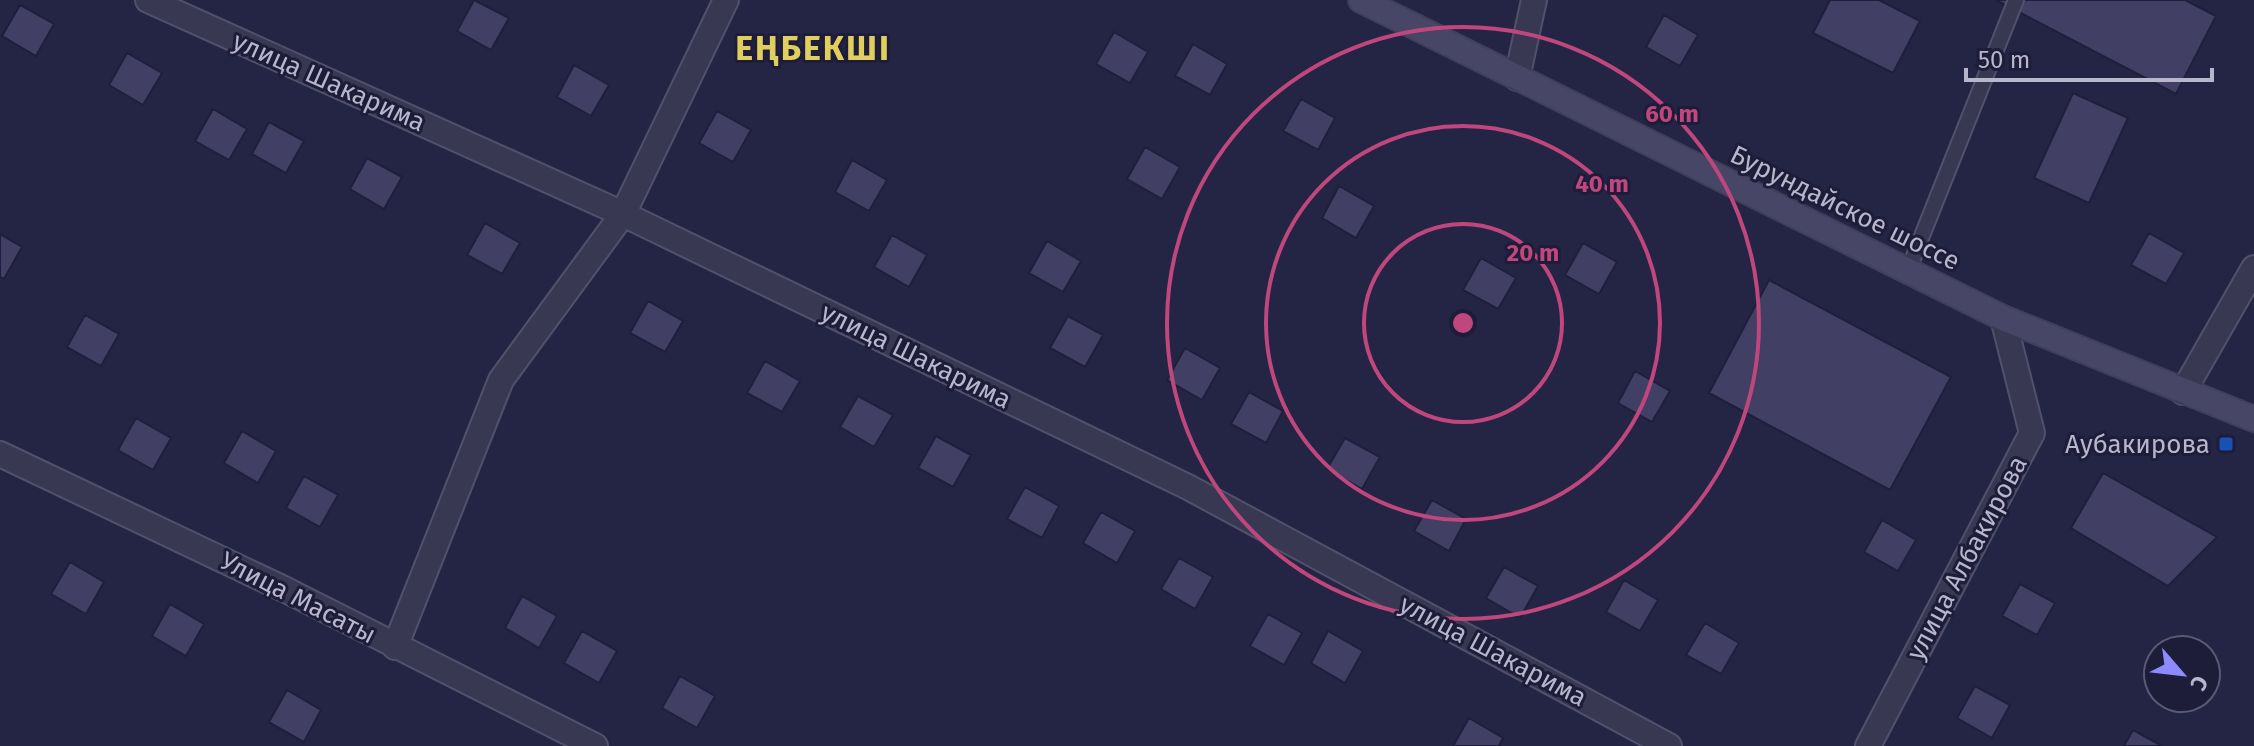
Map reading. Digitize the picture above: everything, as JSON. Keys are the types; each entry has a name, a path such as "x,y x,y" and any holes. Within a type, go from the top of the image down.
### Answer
{"main road":[{"name":"Бурундайское шоссе","path":"1361,0 2003,318 2254,419"}],"street":[{"name":"улица Шакарима","path":"148,0 623,214 1188,487 1669,746"},
{"path":"395,647 501,380 623,214 726,0"},
{"path":"1517,78 1534,0"},
{"path":"2183,392 2254,268"},
{"name":"улица Албакирова","path":"1868,746 2032,433 2003,318"},
{"name":"Улица Масаты","path":"0,454 282,588 595,746"}],"lane":[{"path":"1908,271 2016,0"}],"building":[{"path":"474,0 509,18 491,50 457,31"},
{"path":"1830,0 1879,0 1920,21 1893,73 1813,33"},
{"path":"1996,0 2185,0 2216,16 2176,94"},
{"path":"20,5 54,24 36,56 2,36"},
{"path":"1664,15 1698,35 1680,66 1646,47"},
{"path":"1114,32 1148,52 1130,83 1096,64"},
{"path":"1193,44 1227,64 1210,95 1175,76"},
{"path":"127,53 162,73 143,105 109,85"},
{"path":"574,65 609,85 591,116 557,97"},
{"path":"2073,93 2128,118 2089,203 2034,178"},
{"path":"1301,99 1335,118 1318,150 1283,131"},
{"path":"213,109 247,129 229,160 195,141"},
{"path":"717,111 751,130 733,162 699,143"},
{"path":"269,122 304,141 286,173 252,154"},
{"path":"1145,147 1180,167 1162,199 1127,179"},
{"path":"367,158 402,177 384,209 350,189"},
{"path":"852,160 887,180 869,211 835,192"},
{"path":"1339,186 1374,206 1356,238 1322,218"},
{"path":"485,223 520,243 502,274 467,255"},
{"path":"2149,233 2184,253 2166,284 2131,265"},
{"path":"0,234 22,247 4,279 0,277"},
{"path":"892,235 927,255 909,287 874,267"},
{"path":"1047,241 1081,261 1063,292 1029,273"},
{"path":"1583,243 1617,262 1599,294 1565,275"},
{"path":"1481,258 1516,278 1498,309 1463,290"},
{"path":"1769,280 1951,377 1890,490 1709,393"},
{"path":"648,301 683,321 665,352 630,333"},
{"path":"85,315 119,334 101,366 67,347"},
{"path":"1068,316 1103,335 1085,367 1050,348"},
{"path":"1185,348 1220,368 1202,400 1167,380"},
{"path":"765,361 800,381 782,412 747,393"},
{"path":"1635,371 1670,391 1652,422 1618,403"},
{"path":"1249,392 1283,411 1266,443 1231,424"},
{"path":"858,396 893,415 874,447 840,427"},
{"path":"136,418 171,438 153,470 118,450"},
{"path":"242,431 276,451 258,483 224,463"},
{"path":"936,436 971,455 953,487 918,468"},
{"path":"1345,438 1380,457 1362,489 1327,469"},
{"path":"2103,473 2217,537 2168,586 2071,528"},
{"path":"304,476 338,495 320,527 286,508"},
{"path":"1025,487 1059,506 1042,538 1007,519"},
{"path":"1432,500 1466,519 1449,551 1414,531"},
{"path":"1101,512 1135,531 1117,563 1083,543"},
{"path":"1882,520 1916,540 1898,571 1864,552"},
{"path":"1179,558 1213,577 1195,609 1161,589"},
{"path":"70,562 104,582 86,614 51,594"},
{"path":"1504,567 1538,586 1520,618 1486,598"},
{"path":"1624,580 1658,600 1640,631 1606,612"},
{"path":"2020,584 2055,603 2037,635 2002,616"},
{"path":"522,596 557,616 539,648 505,628"},
{"path":"170,604 204,624 186,656 152,636"},
{"path":"1268,614 1302,633 1284,665 1250,646"},
{"path":"1705,623 1739,643 1721,674 1686,655"},
{"path":"582,631 617,651 599,683 564,663"},
{"path":"1328,631 1363,651 1345,683 1311,663"},
{"path":"680,676 715,696 697,728 662,708"},
{"path":"1975,686 2010,705 1992,738 1957,718"},
{"path":"287,690 321,710 304,742 269,722"},
{"path":"1469,718 1503,738 1499,746 1453,746"},
{"path":"2133,730 2162,746 2124,746"}],"place":[{"name":"Аубакирова","path":"2226,444"}],"district":[{"name":"ЕҢБЕКШІ","path":"813,48"}]}
